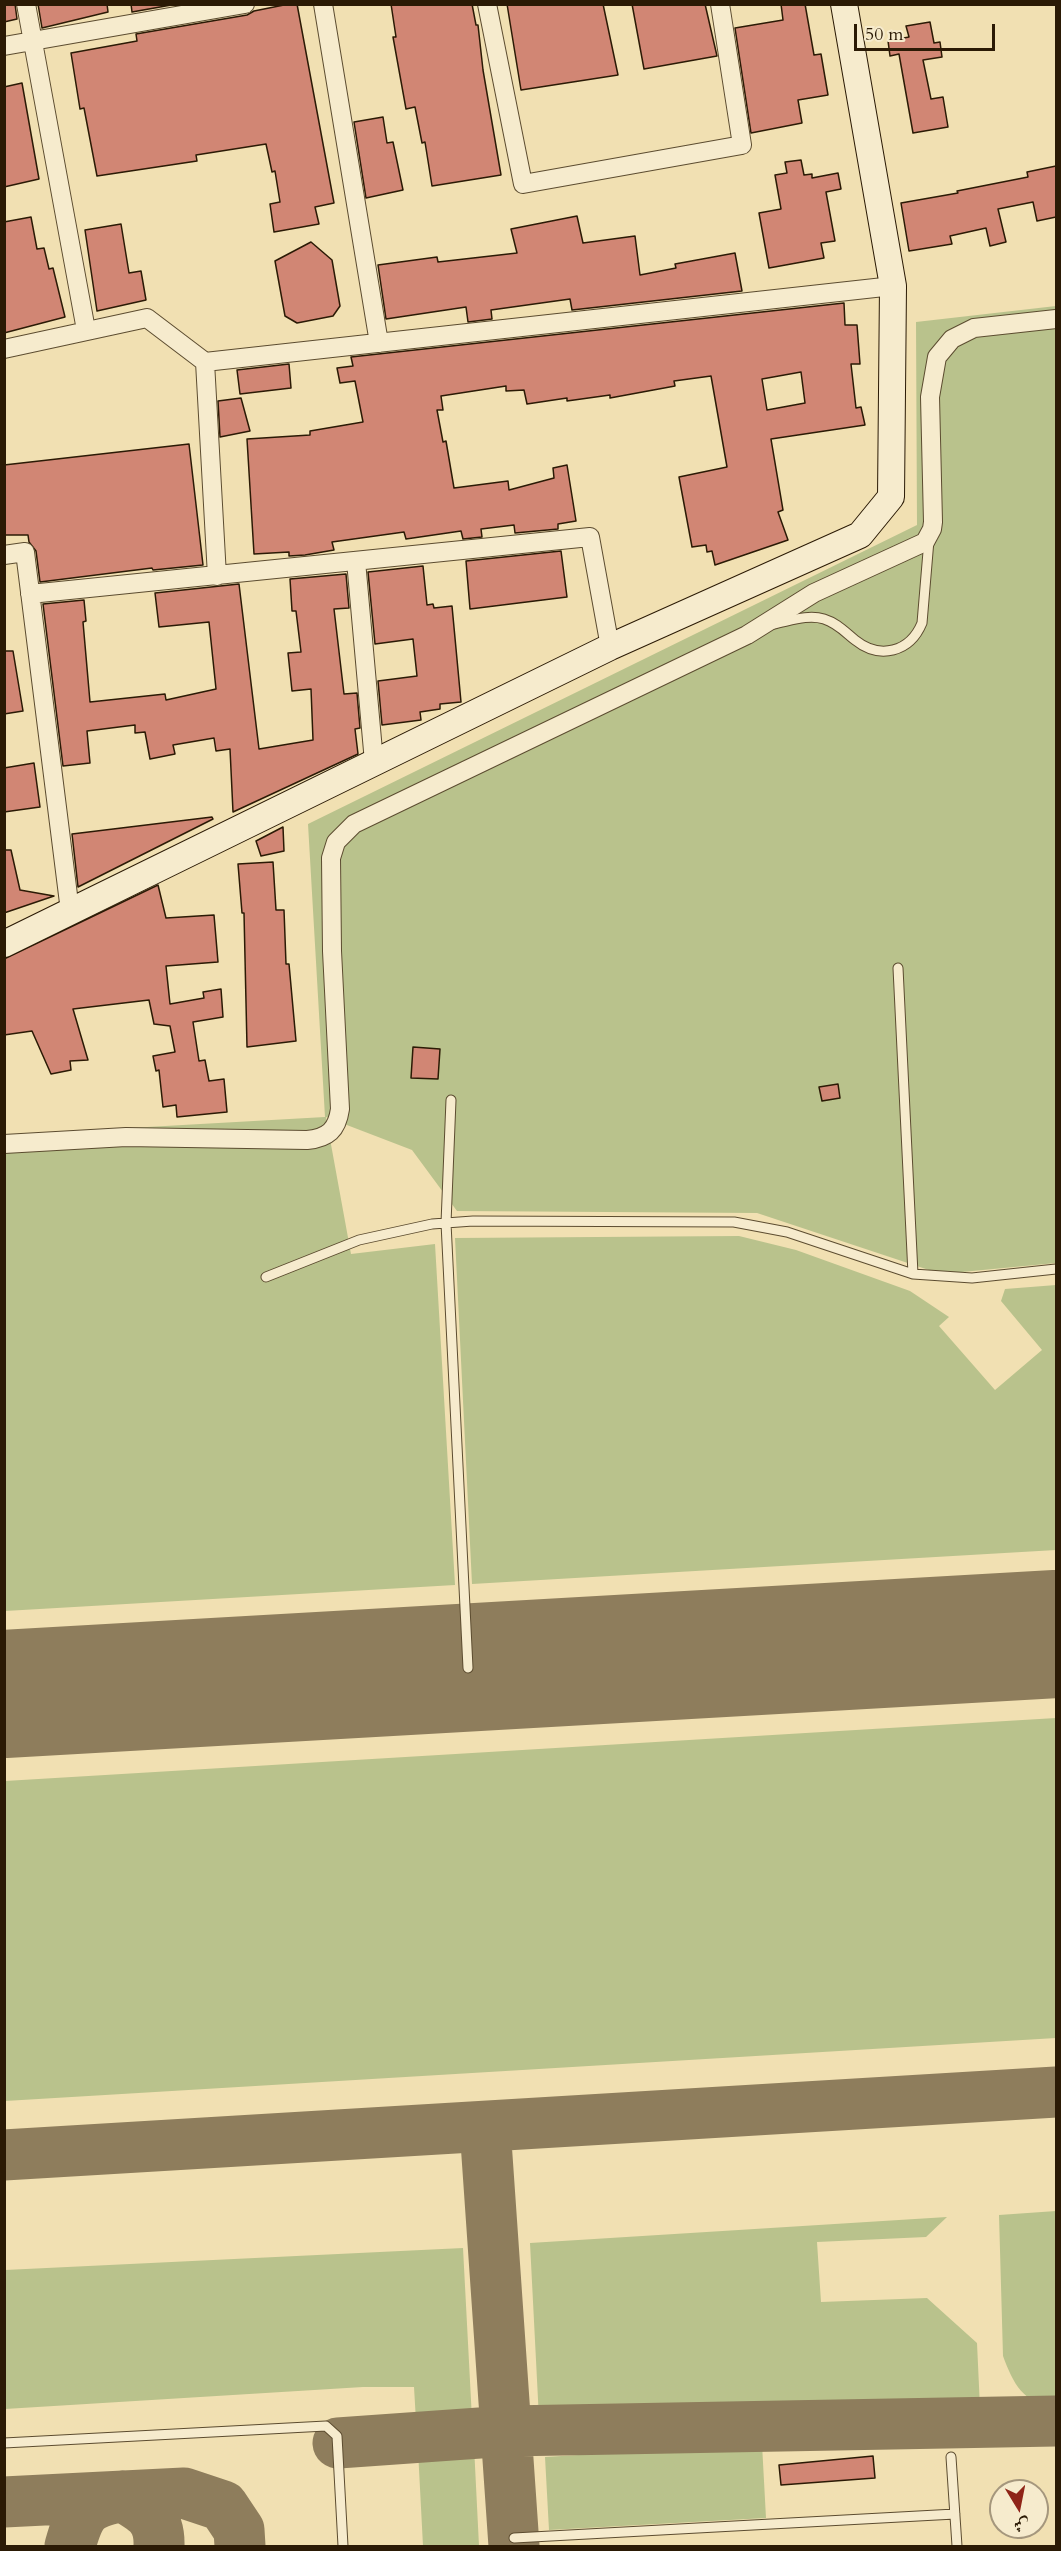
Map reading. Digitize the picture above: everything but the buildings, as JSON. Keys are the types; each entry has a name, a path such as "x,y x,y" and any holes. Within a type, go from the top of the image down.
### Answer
{"street":[{"path":"26,4 86,330"},
{"path":"4,46 245,4"},
{"path":"323,4 379,343"},
{"path":"487,4 523,184 742,145 720,4"},
{"path":"4,944 610,647 860,535 891,497 893,286 844,4"},
{"path":"4,349 147,318 205,362 893,286"},
{"path":"4,1144 126,1137 307,1140 320,1139 331,1133 338,1122 340,1109 332,951 331,858 341,835 354,824 760,627 814,592 918,546 930,536 933,522 930,397 937,357 952,339 974,328 1056,319"},
{"path":"205,362 217,576"},
{"path":"30,594 590,537 610,647"},
{"path":"4,555 25,552 70,911"},
{"path":"356,561 374,762"}],"lane":[{"path":"760,627 805,617 822,618 838,625 865,647 888,652 900,649 918,634 922,623 930,536"},
{"path":"898,968 913,1274"},
{"path":"451,1100 446,1223 468,1668"},
{"path":"266,1277 359,1240 446,1223 658,1221 752,1224 787,1232 913,1274 972,1278 1056,1269"},
{"path":"4,2443 326,2426 337,2436 338,2443 343,2547"},
{"path":"951,2457 957,2547"},
{"path":"514,2538 955,2514"}],"green space":[{"path":"1056,306 1056,1263 941,1274 757,1213 457,1211 412,1150 326,1117 351,1254 435,1244 455,1585 5,1611 5,1135 325,1117 308,824 917,525 916,322"},
{"path":"739,1236 796,1250 910,1291 949,1317 939,1326 995,1390 1042,1350 1001,1301 1005,1289 1056,1285 1056,1550 472,1584 455,1238"},
{"path":"1056,1718 1056,2038 5,2101 5,1781"},
{"path":"1056,2211 1056,2405 1036,2402 1021,2391 1003,2356 999,2215"},
{"path":"947,2217 926,2237 817,2242 821,2302 927,2298 977,2343 980,2408 539,2419 530,2243"},
{"path":"463,2248 472,2419 416,2421 414,2387 363,2387 5,2409 5,2270"},
{"path":"762,2444 766,2518 549,2530 545,2457"},
{"path":"474,2446 479,2546 423,2546 418,2450"}],"taxiway":[{"path":"4,2155 1056,2092"},
{"path":"485,2127 514,2546"},
{"path":"338,2443 508,2431 1056,2421"},
{"path":"4,2502 184,2493 223,2506 239,2530 240,2546"},
{"path":"70,2546 78,2523 86,2510 100,2502 122,2496 150,2515 157,2528 159,2546"}],"runway":[{"path":"4,1694 1056,1634"}]}
